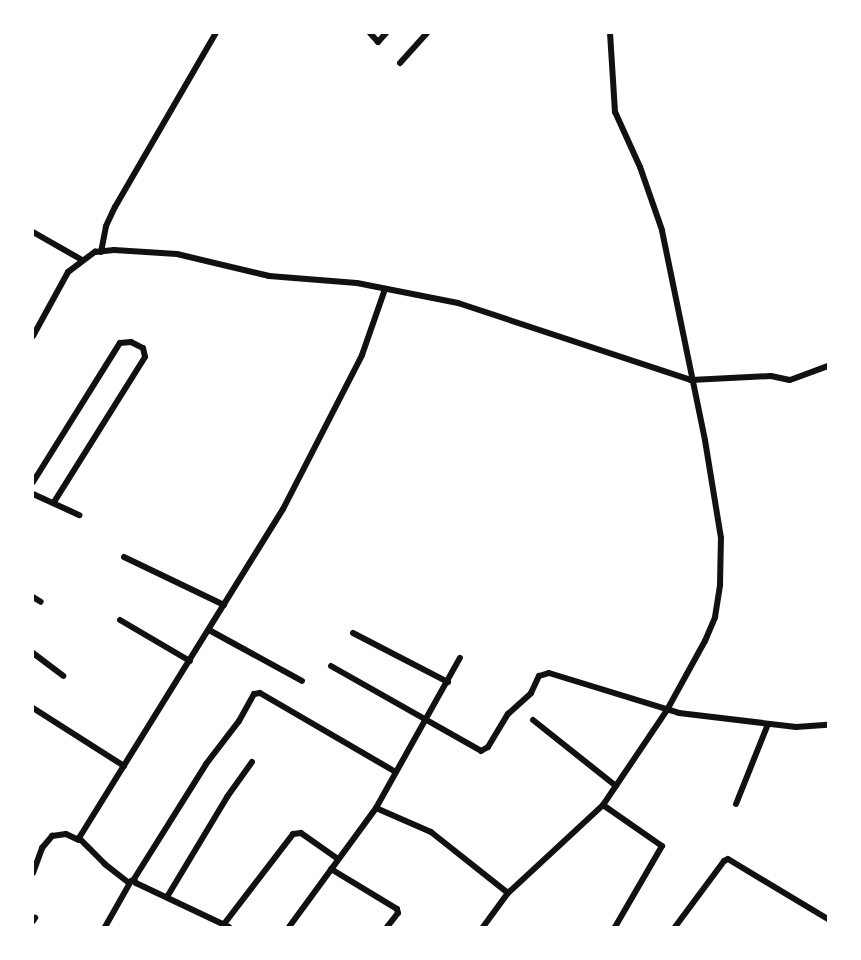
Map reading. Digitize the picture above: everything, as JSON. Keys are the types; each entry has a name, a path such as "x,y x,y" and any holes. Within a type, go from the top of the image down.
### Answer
{"street":[{"path":"101,252 106,226 115,207 216,33"},
{"path":"370,33 378,42 386,33"},
{"path":"400,63 427,33"},
{"path":"483,927 508,893 603,805 667,710 705,641 715,617 720,584 721,538 705,440 659,220 640,167 615,112 610,33"},
{"path":"33,232 82,260"},
{"path":"33,336 68,272 82,260 101,252 177,254 269,276 357,284 458,303 691,380 771,376 790,380 828,366"},
{"path":"79,840 283,509 354,372 385,289"},
{"path":"33,482 120,343 131,342 143,348 145,357 54,502"},
{"path":"33,494 79,515"},
{"path":"124,557 224,605"},
{"path":"33,597 41,602"},
{"path":"120,620 190,661"},
{"path":"209,630 302,681"},
{"path":"353,633 448,682"},
{"path":"33,653 63,676"},
{"path":"289,927 376,808 460,658"},
{"path":"331,666 484,750 507,714 531,693 539,676 549,673 679,713 796,727 828,725"},
{"path":"105,927 131,881 206,764 256,692 396,772"},
{"path":"33,708 124,766"},
{"path":"533,720 616,786"},
{"path":"736,804 768,724"},
{"path":"167,897 227,797 252,762"},
{"path":"603,805 662,846 615,927"},
{"path":"376,808 431,832 508,893"},
{"path":"33,873 42,848 52,836 66,834 79,840 131,881 227,926 293,834 301,833 338,859"},
{"path":"675,927 724,861 728,859 828,919"},
{"path":"331,869 396,909 398,912 387,927"}]}
